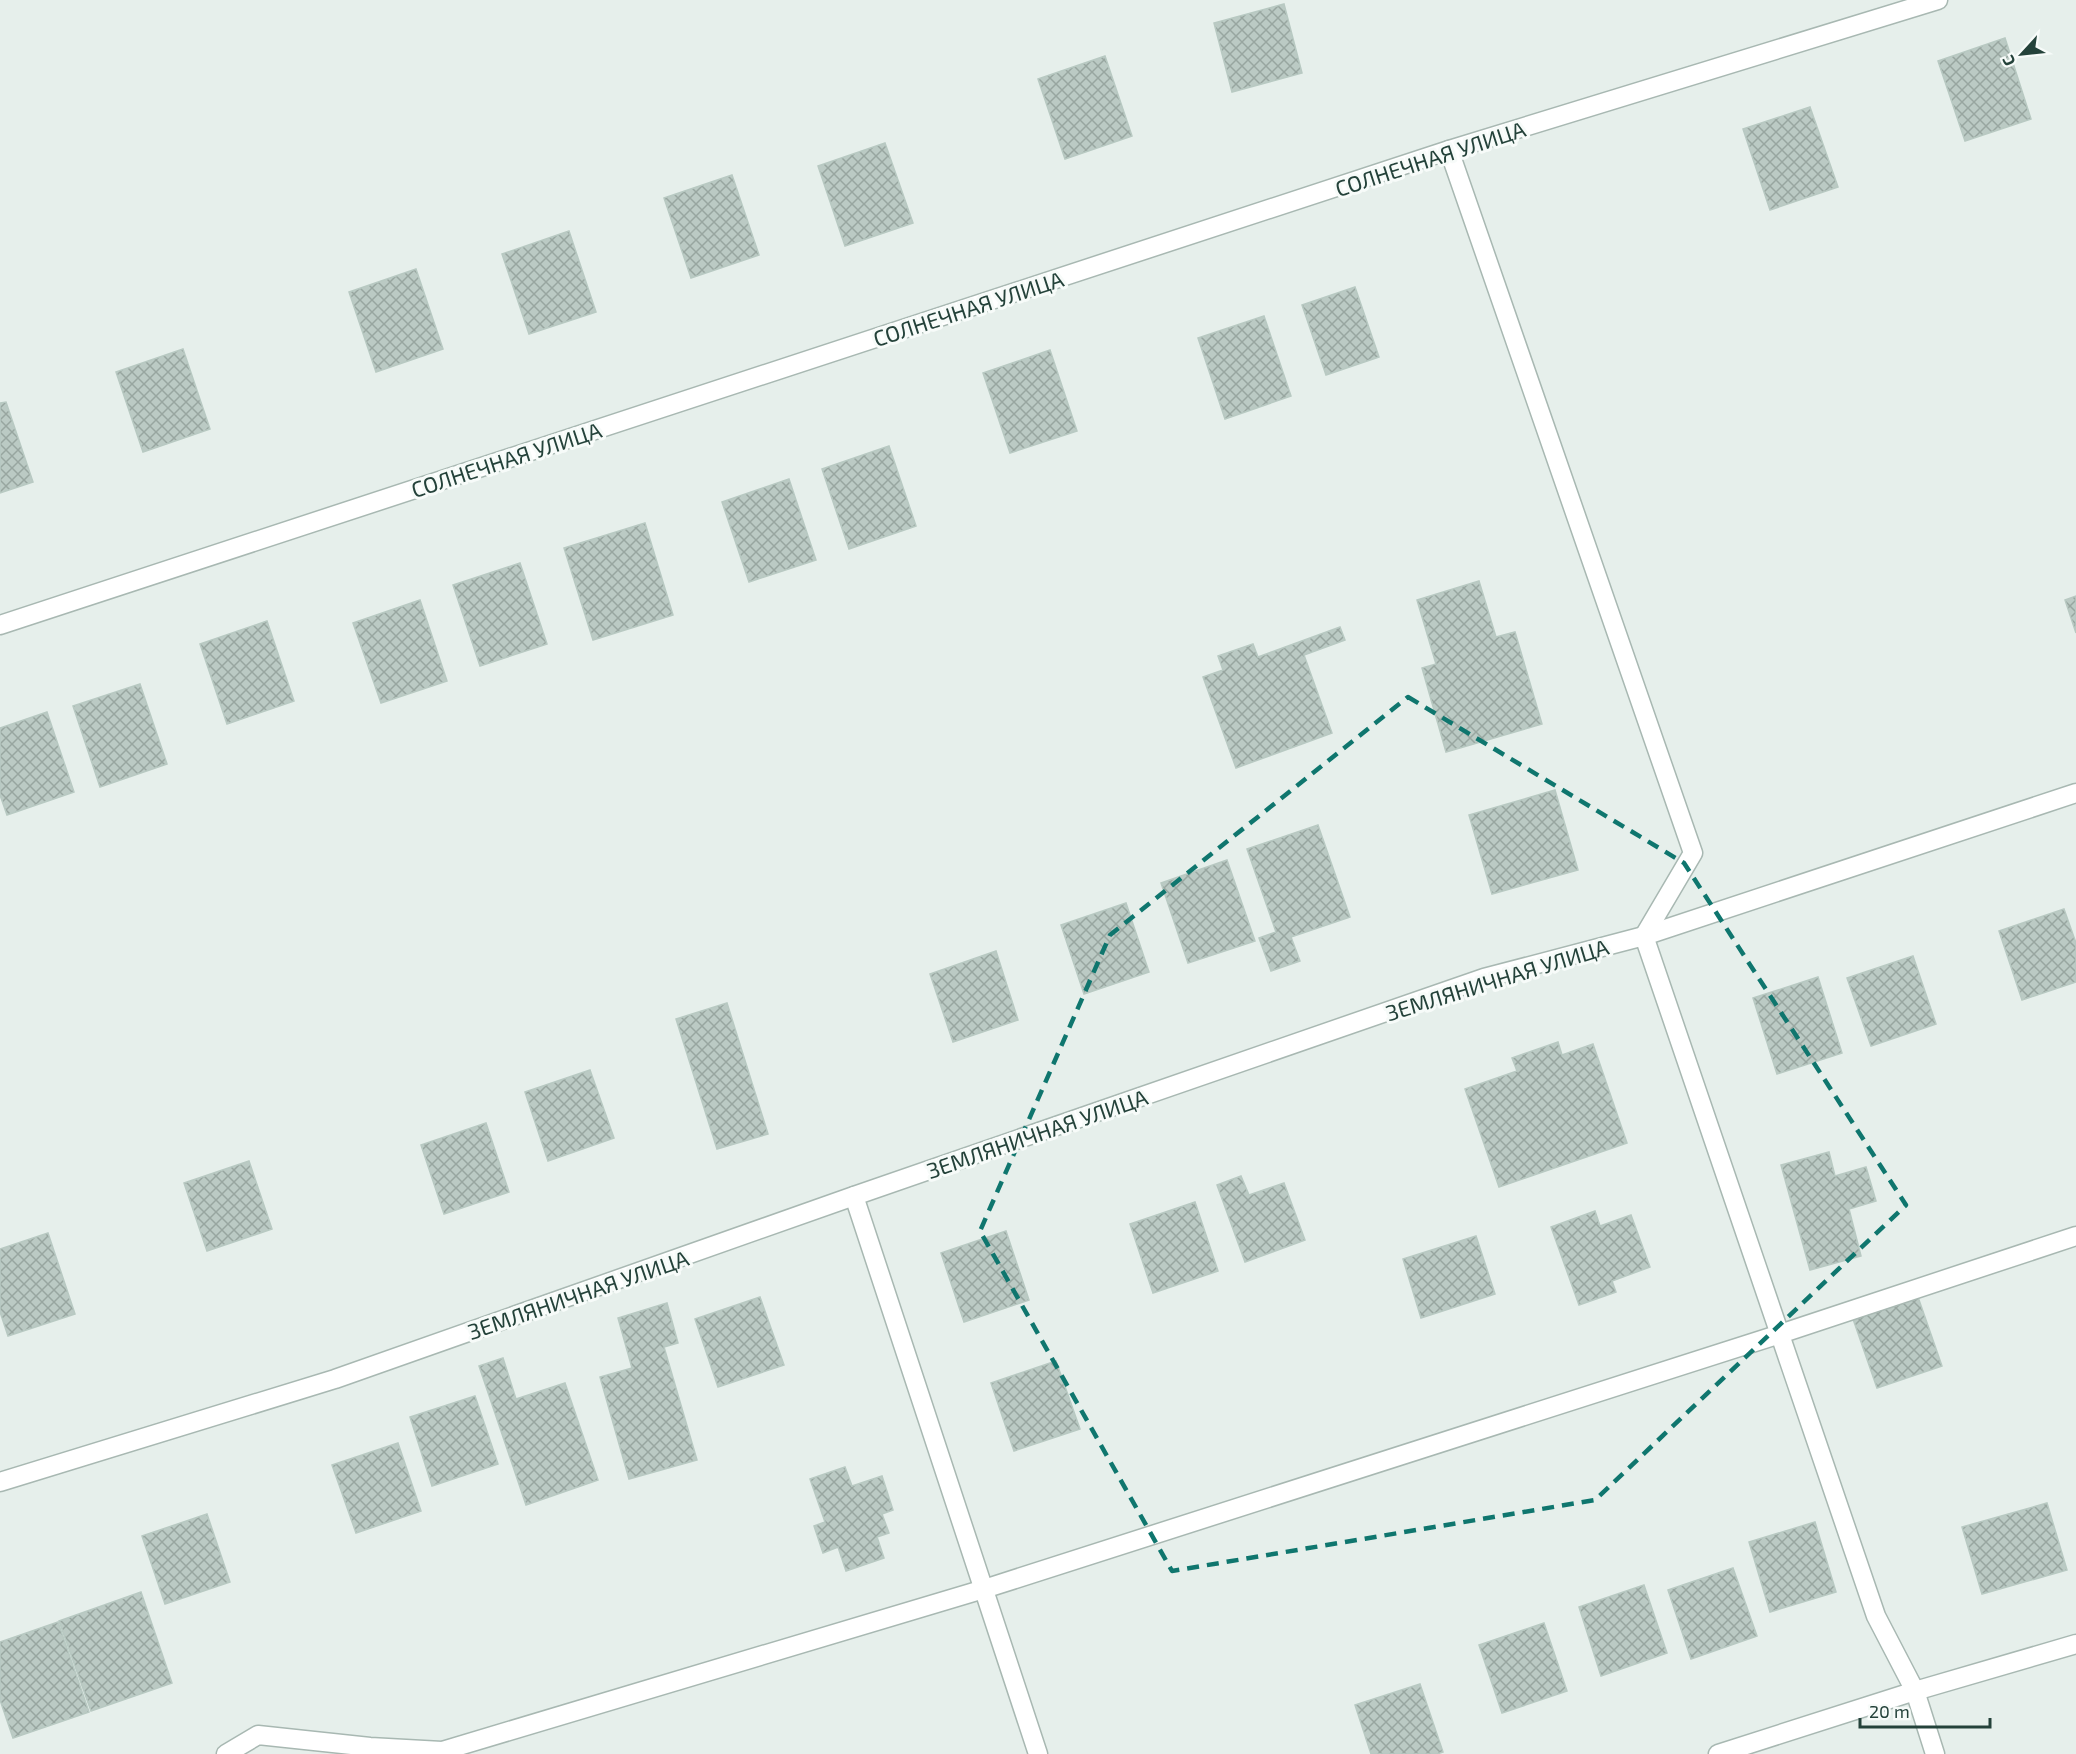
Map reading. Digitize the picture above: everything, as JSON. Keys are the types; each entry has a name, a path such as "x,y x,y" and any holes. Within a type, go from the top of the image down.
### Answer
{"street":[{"name":"СОЛНЕЧНАЯ УЛИЦА","path":"0,625 1449,150 1938,0"},
{"path":"1449,150 1693,854 1644,936 1876,1616 1915,1691 1935,1754"},
{"name":"ЗЕМЛЯНИЧНАЯ УЛИЦА","path":"0,1482 335,1379 1484,978 1644,936 2076,793"},
{"path":"854,1196 1038,1754"},
{"path":"226,1754 258,1735 442,1751 984,1589 1780,1334 2076,1236"},
{"path":"1719,1754 1915,1691 2076,1644"}],"highlighted area":[{"path":"1408,697 1684,863 1906,1205 1595,1500 1172,1571 980,1231 1110,935"}],"building":[{"path":"1284,4 1302,73 1232,92 1214,23"},
{"path":"2005,38 2031,119 1965,141 1938,61"},
{"path":"1105,56 1132,136 1065,159 1038,79"},
{"path":"1810,107 1838,187 1770,210 1743,129"},
{"path":"885,143 913,223 845,246 818,166"},
{"path":"732,175 759,255 691,278 664,198"},
{"path":"569,231 596,312 529,334 502,254"},
{"path":"416,269 443,349 376,372 349,292"},
{"path":"1355,287 1379,357 1326,375 1302,305"},
{"path":"1264,316 1291,396 1225,419 1198,338"},
{"path":"183,349 210,429 143,452 116,372"},
{"path":"1050,350 1077,431 1010,453 983,373"},
{"path":"6,402 33,482 0,493 0,403"},
{"path":"889,446 916,526 849,549 822,469"},
{"path":"789,479 816,560 749,582 722,502"},
{"path":"645,523 673,615 593,640 564,548"},
{"path":"520,563 547,644 480,666 453,585"},
{"path":"1479,581 1496,637 1515,632 1542,724 1446,752 1422,668 1436,664 1417,600"},
{"path":"2076,596 2076,633 2065,600"},
{"path":"420,600 447,681 381,703 353,623"},
{"path":"267,621 294,701 227,724 200,644"},
{"path":"1340,627 1345,640 1304,655 1332,733 1236,768 1203,677 1223,670 1218,656 1253,644 1258,657"},
{"path":"140,684 167,764 100,787 73,706"},
{"path":"47,712 74,792 7,815 0,795 0,728"},
{"path":"1555,790 1578,870 1492,894 1469,815"},
{"path":"1318,825 1350,917 1291,937 1300,961 1271,971 1259,938 1276,932 1247,849"},
{"path":"1227,860 1255,941 1188,963 1161,883"},
{"path":"1126,903 1149,972 1084,994 1061,925"},
{"path":"2064,909 2076,943 2076,982 2022,1000 1999,931"},
{"path":"996,951 1018,1020 953,1042 930,974"},
{"path":"1913,956 1936,1024 1871,1046 1847,978"},
{"path":"1818,977 1842,1053 1777,1074 1753,998"},
{"path":"727,1003 768,1134 717,1149 676,1019"},
{"path":"1558,1042 1562,1055 1593,1044 1627,1143 1499,1187 1465,1089 1517,1071 1512,1058"},
{"path":"590,1070 614,1138 548,1161 525,1092"},
{"path":"486,1123 509,1192 444,1214 421,1145"},
{"path":"1829,1152 1835,1176 1866,1167 1876,1201 1849,1209 1861,1256 1810,1270 1781,1165"},
{"path":"249,1161 272,1229 207,1251 184,1183"},
{"path":"1241,1176 1249,1195 1284,1183 1305,1240 1245,1262 1217,1185"},
{"path":"1195,1202 1218,1271 1153,1293 1130,1224"},
{"path":"1595,1211 1600,1226 1631,1215 1650,1267 1612,1281 1616,1292 1579,1305 1551,1227"},
{"path":"1006,1231 1029,1300 964,1322 941,1253"},
{"path":"48,1233 75,1314 8,1336 0,1312 0,1249"},
{"path":"1476,1236 1495,1294 1421,1318 1403,1259"},
{"path":"760,1297 784,1365 718,1387 695,1319"},
{"path":"1918,1297 1942,1366 1877,1388 1853,1319"},
{"path":"667,1303 678,1343 664,1347 697,1460 629,1479 600,1377 632,1368 618,1318"},
{"path":"503,1358 516,1399 565,1383 598,1480 526,1505 479,1366"},
{"path":"1056,1361 1080,1429 1014,1451 991,1383"},
{"path":"475,1396 498,1464 432,1486 410,1417"},
{"path":"398,1443 421,1511 356,1533 332,1465"},
{"path":"845,1467 852,1486 882,1476 893,1510 882,1514 889,1533 877,1537 884,1558 846,1571 838,1547 823,1553 814,1526 825,1522 810,1479"},
{"path":"2047,1503 2067,1570 1982,1594 1962,1527"},
{"path":"207,1514 230,1582 165,1604 142,1536"},
{"path":"1815,1522 1836,1592 1770,1612 1749,1542"},
{"path":"1733,1568 1757,1636 1691,1659 1668,1590"},
{"path":"1644,1585 1667,1653 1601,1676 1579,1607"},
{"path":"141,1592 172,1683 91,1711 59,1621"},
{"path":"58,1622 89,1712 13,1738 0,1700 0,1642"},
{"path":"1544,1623 1567,1691 1502,1713 1479,1645"},
{"path":"1420,1684 1443,1752 1437,1754 1371,1754 1355,1705"}]}
